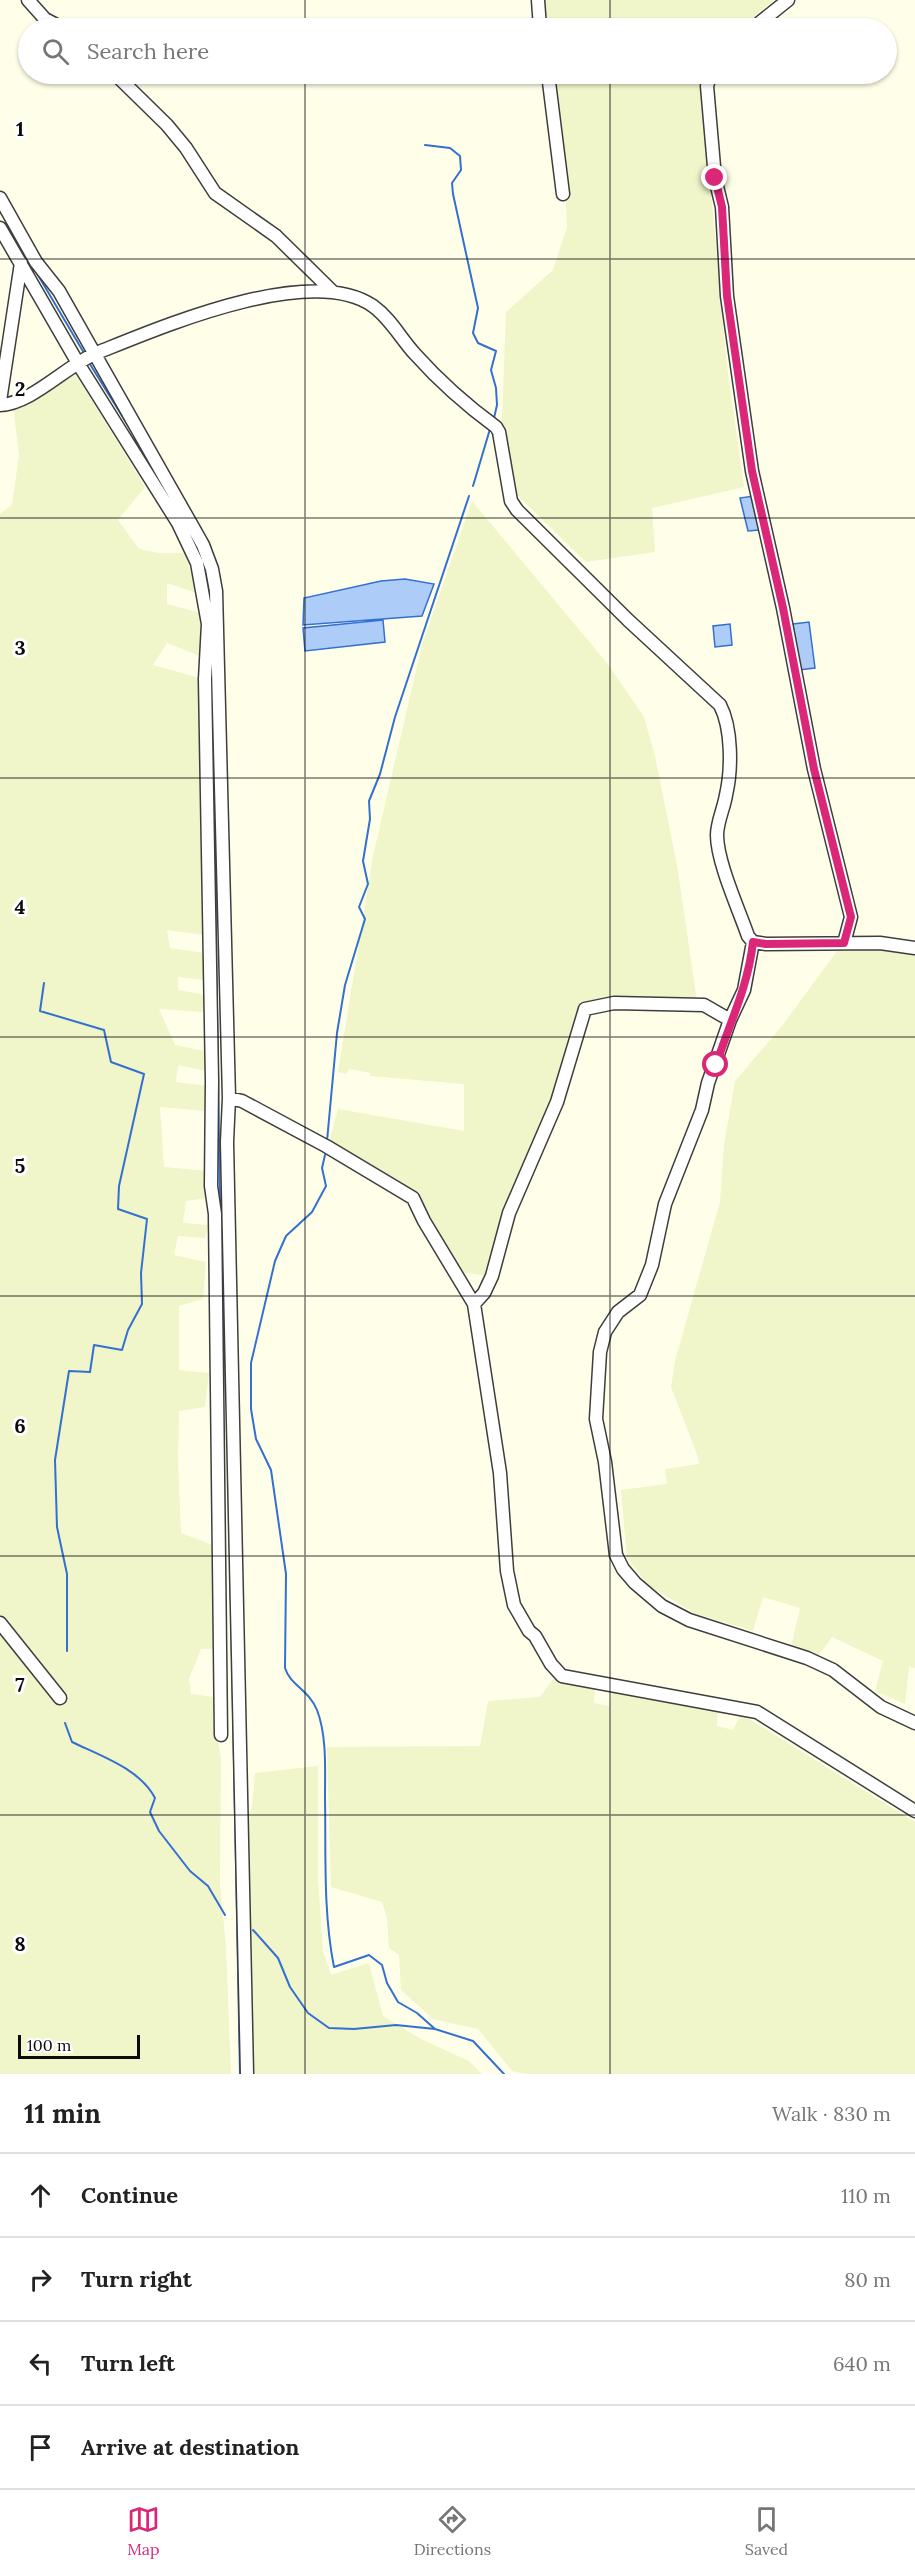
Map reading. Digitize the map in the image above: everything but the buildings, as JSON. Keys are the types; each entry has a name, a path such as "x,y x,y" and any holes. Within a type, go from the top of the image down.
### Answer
{"street":[{"path":"28,0 44,18"},
{"path":"538,0 539,18"},
{"path":"766,18 788,0"},
{"path":"125,84 167,125 186,148 214,193 276,236 332,291"},
{"path":"549,84 563,194"},
{"path":"708,84 715,178 722,207 727,296 752,471 783,608 814,769 851,917 844,943"},
{"path":"0,198 36,262 59,291 96,353 203,545 212,569 216,591 229,1098 227,1142 247,2074"},
{"path":"0,228 183,533 197,563 208,624 205,679 213,1081 211,1186 215,1214 221,1735"},
{"path":"21,263 0,403 16,402 96,353 183,321 251,300 303,291 332,291 354,296 373,306 388,319 412,352 445,387 496,427 499,432 511,501 517,510 628,620 720,705 726,716 729,733 727,793 717,836 720,855 748,936 753,942 766,944 880,943 915,948"},
{"path":"753,942 744,990 730,1020 708,1083 702,1110 665,1204 654,1258 646,1280 639,1295 618,1312 605,1332 600,1352 596,1419 616,1555 623,1569 635,1583 662,1606 688,1620 807,1658 833,1670 881,1707 915,1723"},
{"path":"474,1304 484,1293 492,1276 509,1213 556,1102 585,1009 614,1003 704,1005 730,1020"},
{"path":"229,1098 242,1101 316,1140 413,1198 424,1221 474,1304 500,1473 507,1571 514,1605 529,1631 536,1636 551,1664 562,1676 757,1712 915,1811"},
{"path":"0,1623 60,1698"}],"green space":[{"path":"540,0 774,0 752,18 543,18"},
{"path":"552,84 701,84 727,366 744,487 652,508 655,552 586,562 512,490 502,419 506,312 553,270 567,227 565,173"},
{"path":"74,372 145,487 118,520 139,549 158,553 185,553 197,593 167,583 167,604 201,613 200,656 167,643 153,665 199,678 204,935 167,930 170,948 204,953 205,980 178,977 178,990 205,995 204,1012 159,1009 175,1045 205,1051 207,1071 178,1065 176,1082 207,1086 205,1111 160,1107 164,1167 207,1171 207,1198 186,1201 183,1223 208,1225 205,1238 178,1236 174,1255 206,1262 203,1299 179,1306 179,1370 209,1373 205,1407 179,1411 178,1462 181,1533 213,1545 213,1649 201,1649 189,1679 191,1694 214,1697 215,1726 221,1758 220,1884 226,1947 231,2074 0,2074 0,514 12,505 19,455 13,405"},
{"path":"472,501 607,663 644,717 655,756 677,865 697,1001 580,1009 569,1055 489,1276 459,1272 414,1197 329,1143 338,1109 464,1131 464,1084 370,1076 370,1073 349,1069 346,1074 338,1072 373,856 422,645"},
{"path":"880,949 915,955 915,1668 909,1667 905,1704 875,1691 883,1661 832,1637 818,1656 791,1647 800,1608 763,1597 753,1631 696,1614 648,1585 627,1558 621,1490 667,1484 665,1469 699,1464 671,1387 675,1361 720,1202 724,1145 735,1081 782,1026 837,951"},
{"path":"553,1679 595,1686 594,1703 609,1706 612,1689 718,1709 717,1726 733,1730 741,1714 915,1822 915,2074 525,2074 512,2071 478,2029 433,2019 401,1990 399,1955 389,1948 387,1918 382,1902 331,1887 327,1747 480,1746 488,1701 540,1697"},
{"path":"318,1766 318,1879 323,1951 331,1975 369,1963 383,2016 421,2039 469,2061 482,2074 252,2074 248,1816 252,1807 255,1773"}],"water":[{"path":"753,496 759,530 748,531 740,498"},
{"path":"405,579 434,584 422,616 303,625 304,598 381,581"},
{"path":"383,620 385,642 305,651 303,628"},
{"path":"809,622 815,668 799,670 793,624"},
{"path":"730,624 732,645 715,647 713,626"}],"waterway":[{"path":"425,145 450,148 460,156 461,170 452,183 453,194 478,308 473,333 478,343 496,351 491,370 496,388 497,405 494,418"},
{"path":"0,211 11,229"},
{"path":"35,270 84,353"},
{"path":"88,361 137,440"},
{"path":"473,486 490,429"},
{"path":"327,1141 337,1033 345,985 365,919 359,907 368,884 363,861 370,819 369,801 380,774 395,717 469,496"},
{"path":"212,676 220,1204"},
{"path":"44,983 40,1011 104,1030 111,1062 144,1074 119,1186 118,1209 147,1219 141,1273 142,1304 128,1330 122,1350 94,1345 90,1372 69,1371 55,1460 57,1527 67,1574 67,1651"},
{"path":"325,1155 322,1168 326,1186 312,1212 286,1236 275,1261 251,1363 251,1409 256,1439 271,1470 286,1574 285,1668 291,1679 314,1703 324,1742 325,1861 328,1925 334,1967 369,1955 382,1965 387,1983 398,2002 417,2013 435,2029"},
{"path":"221,1240 225,1306"},
{"path":"229,1504 240,2074"},
{"path":"65,1723 72,1742 119,1764 140,1779 148,1788 155,1798 150,1812 159,1831 190,1871 208,1886 225,1915"},
{"path":"253,1930 278,1958 290,1987 308,2013 329,2028 354,2029 396,2025 435,2029 473,2041 504,2074"}],"route":[{"path":"715,178 722,207 727,296 752,471 783,608 814,769 851,917 844,943 766,944 753,942 744,990 730,1020 716,1065"}]}
